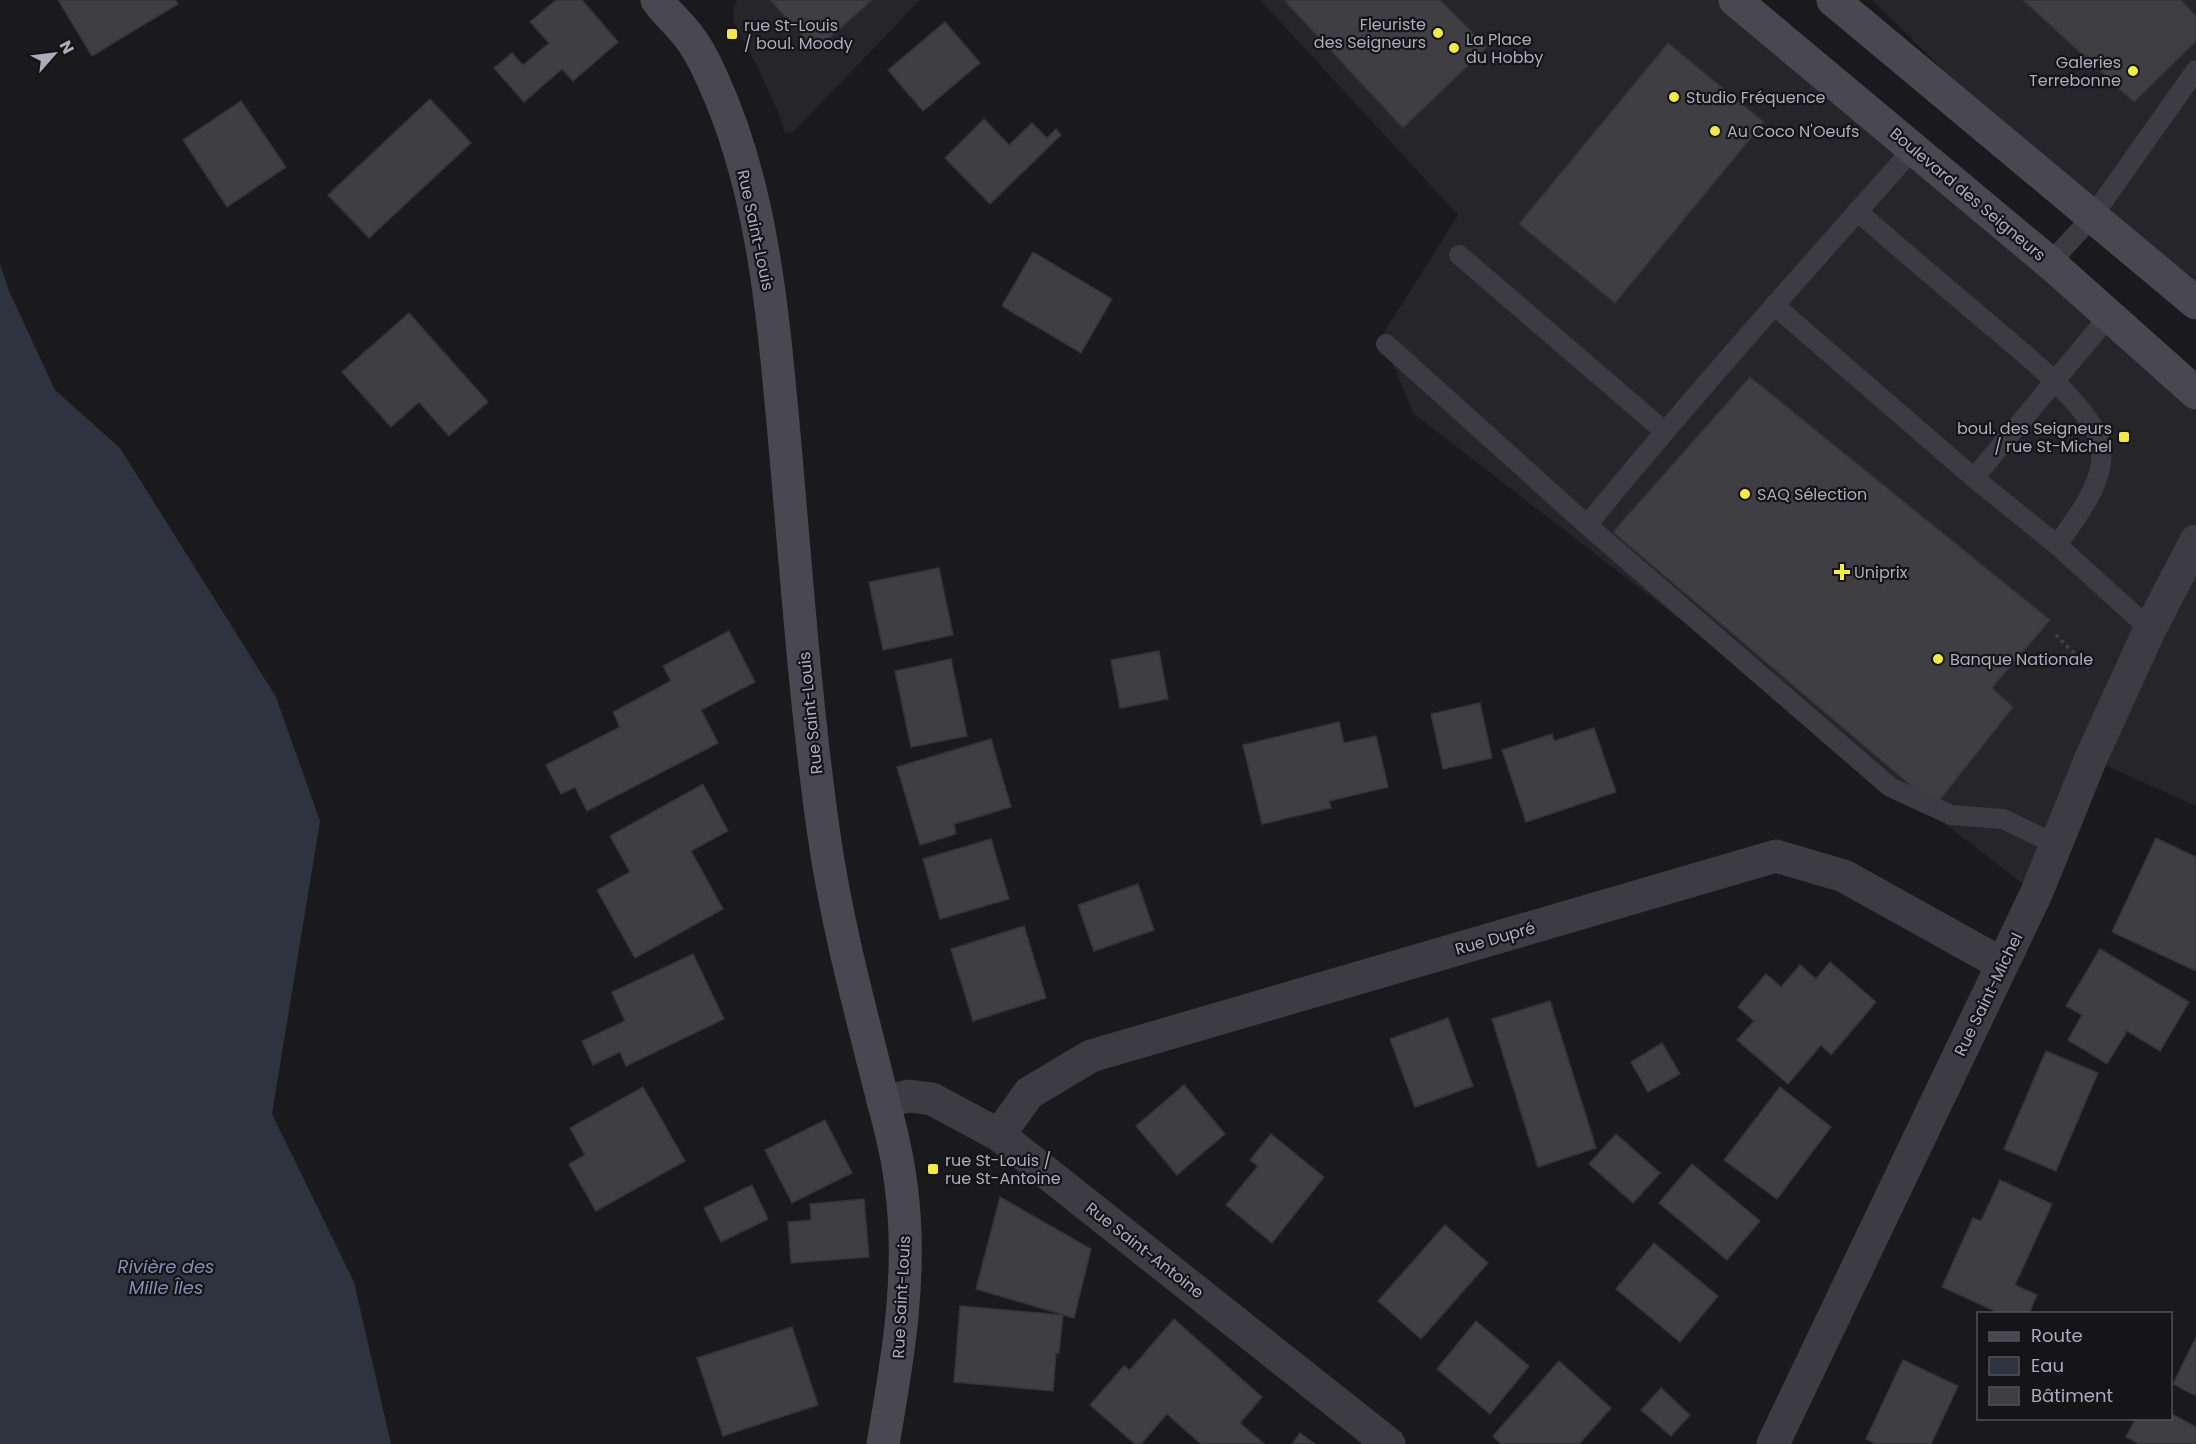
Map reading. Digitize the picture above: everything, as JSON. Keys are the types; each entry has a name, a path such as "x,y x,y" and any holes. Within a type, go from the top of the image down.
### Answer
{"main road":[{"name":"Rue Saint-Louis","path":"656,0 690,38 714,81 732,128 754,211 767,281 780,383 798,596 824,835 841,928 899,1169 906,1253 898,1358 883,1444"},
{"name":"Boulevard des Seigneurs","path":"1736,0 2050,263 2196,393"},
{"path":"1833,0 2196,303"}],"street":[{"name":"Rue Saint-Michel","path":"1773,1444 2036,894 2055,844 2119,697 2150,629 2196,541"},
{"name":"Rue Dupré","path":"999,1135 1029,1093 1091,1056 1776,856 1844,876 2002,964"},
{"name":"Rue Saint-Antoine","path":"883,1102 909,1096 932,1099 999,1135 1389,1444"}],"lane":[{"path":"2050,263 2092,217 2196,70"},
{"path":"1587,525 1664,431 1913,149"},
{"path":"1857,211 2055,381 2092,427 2100,442 2101,468 2086,502 2057,545"},
{"path":"1459,255 1664,431"},
{"path":"1774,305 1974,478 2057,545 2150,629"},
{"path":"1974,478 2109,316"},
{"path":"1386,344 1587,525 1890,787 1951,815 2003,819 2055,844"}],"path":[{"path":"2056,635 2119,697"}],"shaded area":[{"path":"737,0 920,0 794,131 785,134 760,72 734,23 733,10"},
{"path":"1260,0 1732,0 2196,395 2196,806 2091,759 2036,894 1414,414 1381,337 1458,215"},
{"path":"1872,0 2196,0 2196,303 2092,217"}],"water":[{"name":"Rivière des Mille Îles","path":"0,264 9,291 55,390 120,448 276,697 320,821 272,1114 354,1282 391,1444 0,1444"}],"building":[{"path":"58,0 175,0 178,4 92,56"},
{"path":"556,0 582,0 618,42 573,81 562,69 524,102 494,68 512,53 523,65 549,43 530,22"},
{"path":"770,0 872,0 816,50"},
{"path":"1284,0 1440,0 1487,47 1403,128"},
{"name":"Galeries Terrebonne","path":"2023,0 2181,0 2196,16 2196,41 2134,102"},
{"path":"945,22 980,63 923,111 888,70"},
{"path":"1668,43 1764,122 1615,303 1519,224"},
{"path":"430,99 471,143 369,238 328,195"},
{"path":"241,101 286,167 227,207 183,140"},
{"path":"984,119 1009,145 1032,123 1047,138 1056,129 1061,135 990,204 945,158"},
{"path":"1033,252 1112,299 1081,353 1002,306"},
{"path":"409,313 488,402 449,436 419,402 391,427 342,372"},
{"path":"1750,377 2050,620 1992,688 2013,707 1935,806 1613,532"},
{"path":"939,568 953,635 883,650 869,582"},
{"path":"729,631 755,682 701,710 718,743 587,811 575,787 561,794 546,765 620,727 613,712 671,681 663,666"},
{"path":"1159,651 1168,699 1120,708 1111,660"},
{"path":"951,659 967,736 911,747 895,671"},
{"path":"1480,703 1492,758 1443,769 1431,714"},
{"path":"1339,722 1344,743 1376,736 1388,787 1329,801 1331,808 1262,824 1243,745"},
{"path":"1594,728 1616,792 1526,822 1502,750 1552,734 1554,741"},
{"path":"991,739 1011,807 954,824 956,834 920,845 897,767"},
{"path":"703,784 728,831 691,851 723,909 635,958 597,890 630,872 610,836"},
{"path":"2156,838 2196,857 2196,971 2112,932"},
{"path":"991,839 1009,899 940,919 923,859"},
{"path":"1138,884 1154,930 1094,951 1078,905"},
{"path":"1024,926 1046,998 973,1021 951,949"},
{"path":"2100,949 2189,1002 2160,1051 2127,1031 2107,1064 2068,1040 2082,1015 2066,1006"},
{"path":"693,954 724,1019 626,1066 620,1052 593,1065 582,1041 625,1021 612,992"},
{"path":"1830,962 1876,1002 1831,1055 1821,1045 1788,1084 1737,1040 1754,1021 1738,1007 1766,974 1781,987 1800,965 1816,979"},
{"path":"1550,1001 1596,1148 1538,1167 1492,1019"},
{"path":"1448,1018 1473,1086 1415,1107 1390,1039"},
{"path":"1662,1043 1680,1074 1648,1092 1631,1062"},
{"path":"2046,1051 2098,1073 2056,1171 2004,1149"},
{"path":"1184,1085 1225,1134 1177,1175 1136,1126"},
{"path":"643,1087 685,1161 596,1211 569,1164 585,1155 570,1128"},
{"path":"1780,1087 1831,1127 1777,1199 1724,1160"},
{"path":"825,1120 852,1173 792,1203 765,1150"},
{"path":"1271,1134 1324,1177 1272,1243 1226,1205 1258,1166 1250,1160"},
{"path":"1616,1134 1660,1173 1633,1203 1589,1164"},
{"path":"1692,1164 1760,1221 1727,1260 1659,1203"},
{"path":"2000,1180 2052,1204 2015,1285 2037,1295 2030,1312 1997,1312 1942,1287 1973,1218 1981,1221"},
{"path":"752,1185 768,1219 721,1242 704,1208"},
{"path":"1000,1197 1091,1249 1074,1318 976,1289"},
{"path":"864,1199 869,1257 791,1263 788,1222 811,1220 810,1204"},
{"path":"1445,1225 1488,1263 1421,1339 1378,1301"},
{"path":"1654,1243 1718,1296 1680,1342 1616,1289"},
{"path":"960,1306 1063,1315 1059,1353 1056,1353 1053,1391 954,1382"},
{"path":"1174,1319 1262,1397 1240,1423 1264,1444 1201,1444 1167,1414 1141,1444 1135,1444 1090,1405 1124,1366 1130,1370"},
{"path":"1476,1321 1529,1366 1490,1414 1437,1369"},
{"path":"792,1327 818,1405 723,1436 697,1358"},
{"path":"2196,1337 2196,1396 2173,1384"},
{"path":"1903,1360 1958,1386 1931,1444 1876,1444 1866,1439"},
{"path":"1559,1361 1611,1408 1579,1444 1501,1444 1493,1436"},
{"path":"1661,1388 1690,1415 1671,1436 1641,1410"},
{"path":"2172,1414 2196,1427 2196,1444 2139,1444 2126,1437 2135,1420 2172,1420"},
{"path":"1300,1433 1315,1444 1292,1444"}],"place":[{"name":"Fleuriste des Seigneurs","path":"1438,33"},
{"name":"rue St-Louis / boul. Moody","path":"732,34"},
{"name":"La Place du Hobby","path":"1454,48"},
{"name":"Galeries Terrebonne","path":"2133,71"},
{"name":"Studio Fréquence","path":"1674,97"},
{"name":"Au Coco N'Oeufs","path":"1715,131"},
{"name":"boul. des Seigneurs / rue St-Michel","path":"2124,437"},
{"name":"SAQ Sélection","path":"1745,494"},
{"name":"Uniprix","path":"1842,572"},
{"name":"Banque Nationale","path":"1938,659"},
{"name":"rue St-Louis / rue St-Antoine","path":"933,1169"}]}
